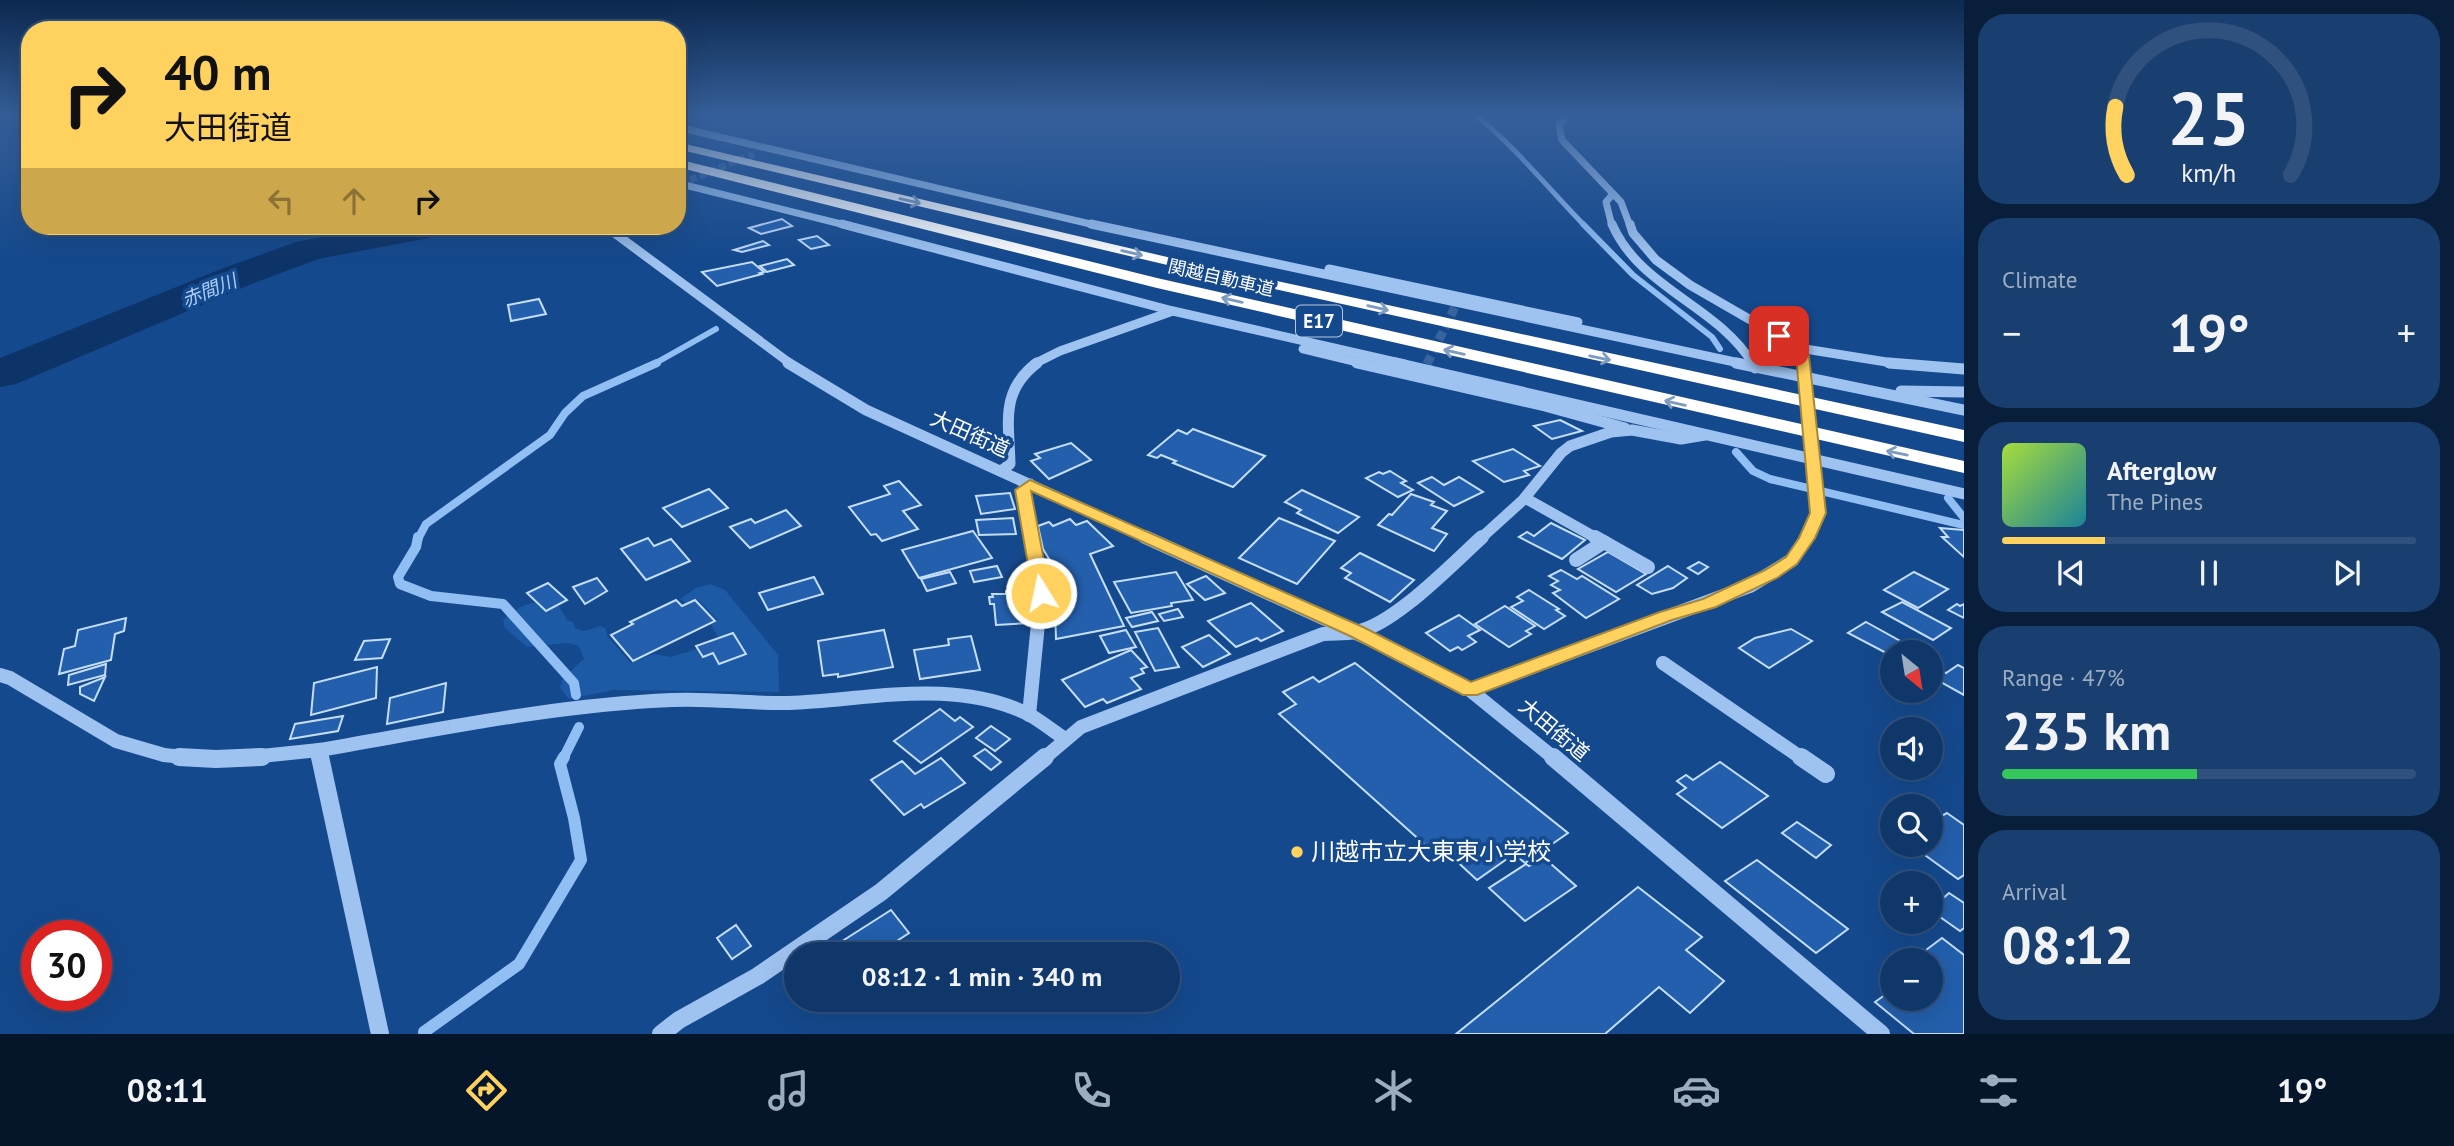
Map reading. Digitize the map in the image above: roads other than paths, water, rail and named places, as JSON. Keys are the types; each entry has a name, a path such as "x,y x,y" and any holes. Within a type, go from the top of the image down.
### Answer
{"highway":[{"name":"関越自動車道","path":"754,163 1180,264 1964,436"},
{"name":"関越自動車道","path":"686,165 1171,286 1964,467"}],"street":[{"path":"825,163 1227,255 1260,256 1410,285 1686,346 1717,360 1964,410"},
{"path":"1585,163 1621,202 1633,233 1656,260 1690,285 1801,352 1909,366 1964,369"},
{"path":"686,183 1179,313 1964,494"},
{"path":"1612,195 1605,202 1608,221 1620,240 1647,272 1740,343 1755,368"},
{"name":"大田街道","path":"617,235 737,326 825,387 866,410 1357,632 1470,690 1510,720 1881,1034"},
{"path":"1001,471 1010,464 1012,388 1024,372 1058,351 1179,313 1238,332 1381,370 1542,405 1632,430 1681,439 1709,434"},
{"path":"1470,690 1710,603 1771,574 1791,560 1807,538 1818,513 1801,352"},
{"path":"1862,389 1964,392"},
{"path":"661,1034 679,1020 758,976 881,892 1082,727 1323,634 1357,632 1377,625 1417,595 1525,498 1561,453 1570,446 1611,432 1632,430"},
{"path":"1029,715 1041,593 1023,490 1030,484"},
{"path":"1525,498 1648,567"},
{"path":"1576,560 1604,542"},
{"path":"1663,663 1826,774"},
{"path":"0,675 10,678 115,741 142,750 179,756 268,757 474,723 615,704 673,700 789,703 916,692 1003,705 1029,715 1065,739"},
{"path":"319,750 380,1034"}],"waterway":[{"path":"1527,163 1585,226"},
{"path":"1583,224 1633,275 1712,337 1720,349"},
{"name":"赤間川","path":"0,374 235,277 309,250 389,235"},
{"path":"654,364 716,329"},
{"path":"418,539 426,524 550,435 565,413 583,396 657,363"},
{"path":"1736,452 1753,471 1770,479 1964,525"},
{"path":"1948,498 1964,518"},
{"path":"418,537 416,547 398,577 400,584 431,596 503,604 574,683 576,695"},
{"path":"564,757 579,727"},
{"path":"424,1032 519,964 581,860 574,818 560,764 564,757"}],"tunnel":[{"path":"690,180 731,163"},
{"path":"1427,364 1460,297"},
{"path":"1420,378 1428,363"}],"place":[{"name":"川越市立大東東小学校","path":"1297,852"}]}
